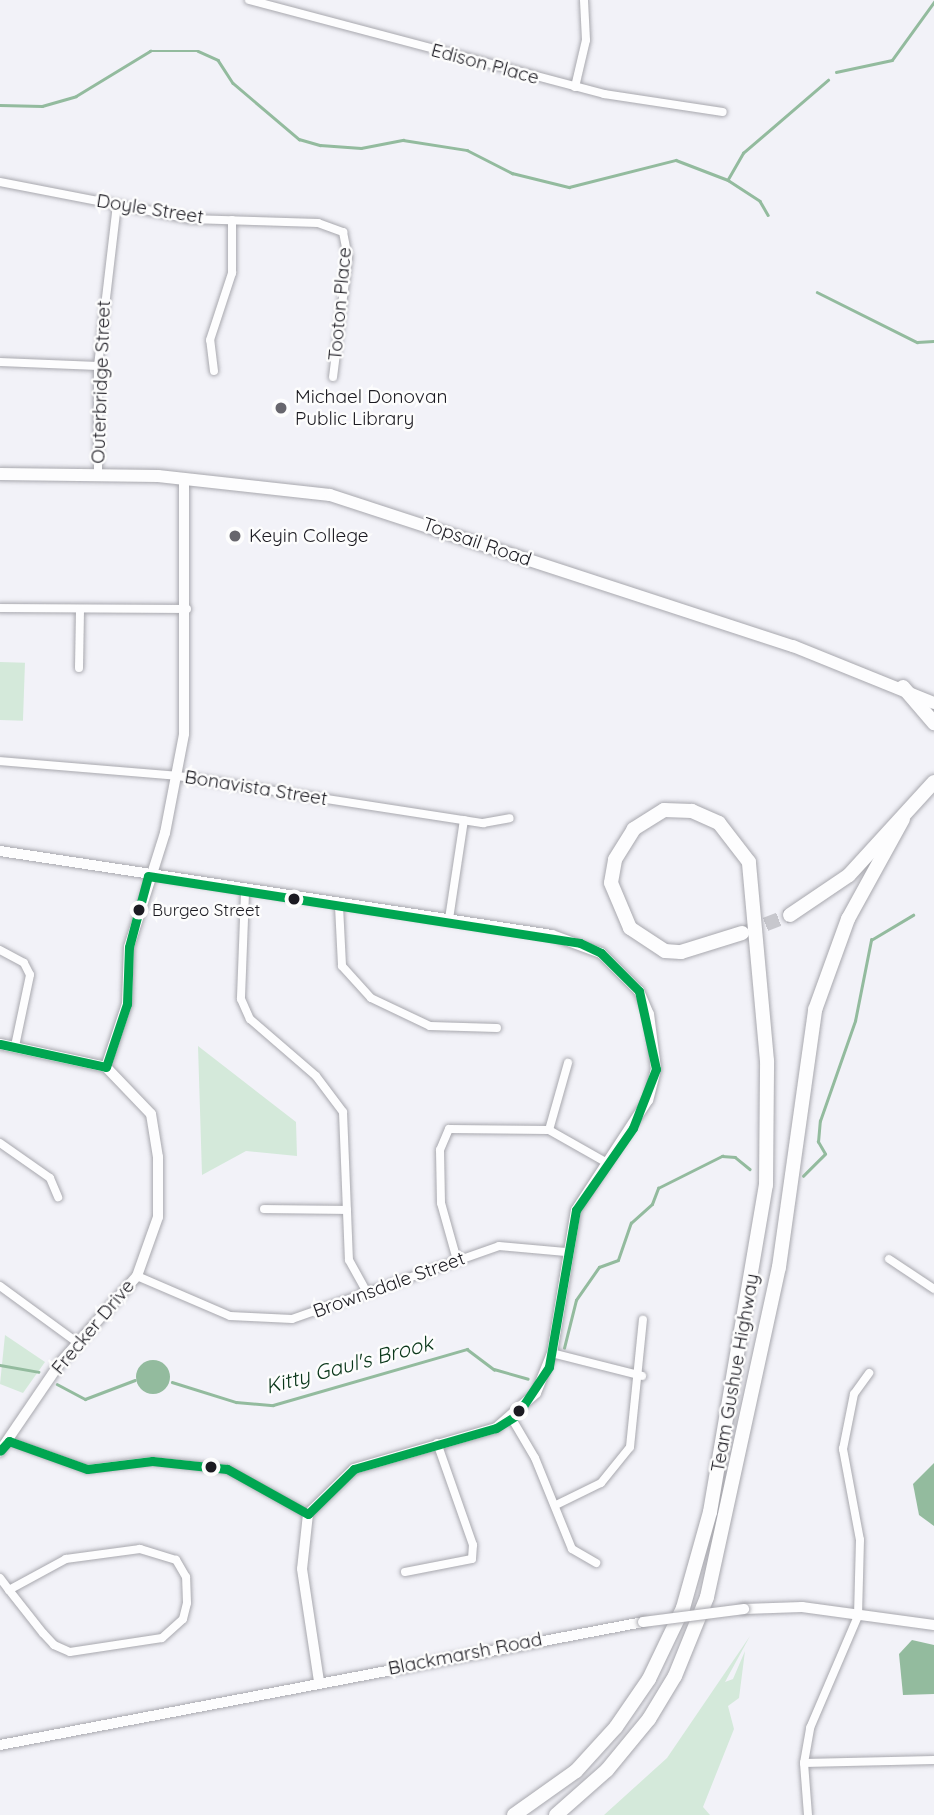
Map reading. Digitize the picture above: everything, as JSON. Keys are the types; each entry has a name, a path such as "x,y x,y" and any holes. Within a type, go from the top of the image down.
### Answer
{"highway":[{"path":"903,687 934,723"},
{"path":"790,915 830,892 903,819 934,782"},
{"name":"Team Gushue Highway","path":"514,1815 576,1771 616,1727 649,1679 692,1586 766,1185 767,1061 749,862 719,823 679,809 656,813 634,829 613,868 621,914 647,942 681,952 742,933"},
{"name":"Team Gushue Highway","path":"556,1815 607,1770 649,1719 696,1627 718,1558 779,1268 791,1164 823,981 853,910 903,819"}],"main road":[{"name":"Topsail Road","path":"0,474 184,479 272,486 363,504 903,687 934,703"},
{"name":"Blackmarsh Road","path":"0,1745 643,1622 744,1609 802,1607 934,1625"}],"street":[{"name":"Edison Place","path":"249,0 575,87 723,111"},
{"path":"575,87 586,40 584,0"},
{"name":"Doyle Street","path":"0,182 117,205 232,220 318,223 343,232"},
{"name":"Outerbridge Street","path":"98,476 98,366 117,205"},
{"path":"214,371 210,340 232,272 232,220"},
{"name":"Tooton Place","path":"333,377 348,257 343,232"},
{"path":"0,362 98,366"},
{"path":"0,1044 106,1068 127,1004 129,947 178,776 187,609 184,479"},
{"path":"0,608 187,609"},
{"path":"79,668 80,609"},
{"name":"Bonavista Street","path":"0,761 178,776 464,820 510,818"},
{"path":"449,919 464,820"},
{"path":"0,851 245,893 449,919 580,943 601,953 639,991 655,1043 656,1069 648,1100 576,1210 566,1252 552,1353 536,1394 512,1419 355,1469 308,1514 302,1569 319,1682"},
{"path":"245,893 241,999 258,1028 316,1076 343,1112 349,1260 367,1292"},
{"path":"339,906 342,966 371,998 430,1026 497,1028"},
{"path":"0,950 24,963 30,975 15,1046"},
{"path":"548,1130 568,1063"},
{"name":"Frecker Drive","path":"0,1451 55,1370 137,1276 158,1217 158,1157 151,1114 106,1068"},
{"path":"457,1260 441,1203 444,1134 471,1126 548,1130 607,1163"},
{"path":"0,1143 50,1178 58,1197"},
{"path":"264,1209 347,1210"},
{"name":"Brownsdale Street","path":"137,1276 144,1284 254,1320 292,1319 499,1246 566,1252"},
{"path":"889,1259 934,1289"},
{"path":"0,1286 78,1343"},
{"path":"556,1505 591,1490 622,1460 637,1419 642,1376 643,1320"},
{"path":"552,1353 642,1376"},
{"path":"808,1815 804,1763 823,1691 858,1616 860,1540 843,1450 854,1394 869,1373"},
{"path":"512,1419 556,1505 572,1549 596,1563"},
{"path":"9,1441 87,1469 152,1461 226,1468 308,1514"},
{"path":"405,1572 472,1559 473,1545 438,1443"},
{"path":"0,1578 9,1590 54,1645 70,1652 162,1638 183,1619 187,1603 186,1577 176,1560 140,1549 66,1559 9,1590"},
{"path":"804,1763 934,1760"}],"shaded area":[{"path":"0,662 25,663 23,721 0,720"},
{"path":"198,1046 296,1122 297,1156 246,1151 202,1175"},
{"path":"5,1335 45,1362 23,1393 0,1384"},
{"path":"153,1360 165,1365 170,1377 165,1389 153,1394 141,1389 136,1377 141,1365"},
{"path":"934,1463 934,1526 919,1515 913,1484"},
{"path":"750,1636 725,1682 733,1679 745,1651 739,1698 728,1706 734,1729 703,1807 710,1815 604,1815 667,1758"},
{"path":"912,1640 934,1645 934,1694 903,1695 899,1654"}],"waterway":[{"path":"836,72 892,60 934,2"},
{"path":"0,105 42,106 76,96 150,51 198,51 218,60 233,83 299,139 320,145 361,148 403,140 467,150 512,173 569,187 676,160 728,180 760,201 768,215"},
{"path":"728,179 743,153 828,80"},
{"path":"817,292 917,342 934,341"},
{"name":"Kitty Gaul's Brook","path":"803,1176 825,1154 818,1142 820,1121 855,1021 871,940 913,915"},
{"name":"Kitty Gaul's Brook","path":"564,1348 576,1300 599,1267 618,1260 631,1223 652,1204 658,1188 722,1156 735,1157 750,1169"},
{"name":"Kitty Gaul's Brook","path":"172,1382 236,1402 273,1405 467,1349 494,1369 528,1379"},
{"name":"Kitty Gaul's Brook","path":"0,1365 38,1372"},
{"name":"Kitty Gaul's Brook","path":"57,1384 85,1399 135,1380"}],"tunnel":[{"path":"746,932 790,915"}],"transit line":[{"path":"0,1044 106,1067 127,1004 129,947 148,876 580,943 601,953 639,991 656,1069 633,1128 576,1210 549,1367 517,1415 496,1428 354,1469 308,1514 227,1469 152,1461 87,1469 9,1441 0,1451"}],"place":[{"name":"Michael Donovan Public Library","path":"281,408"},
{"name":"Keyin College","path":"235,536"},
{"name":"Burgeo Street","path":"139,910"}]}
